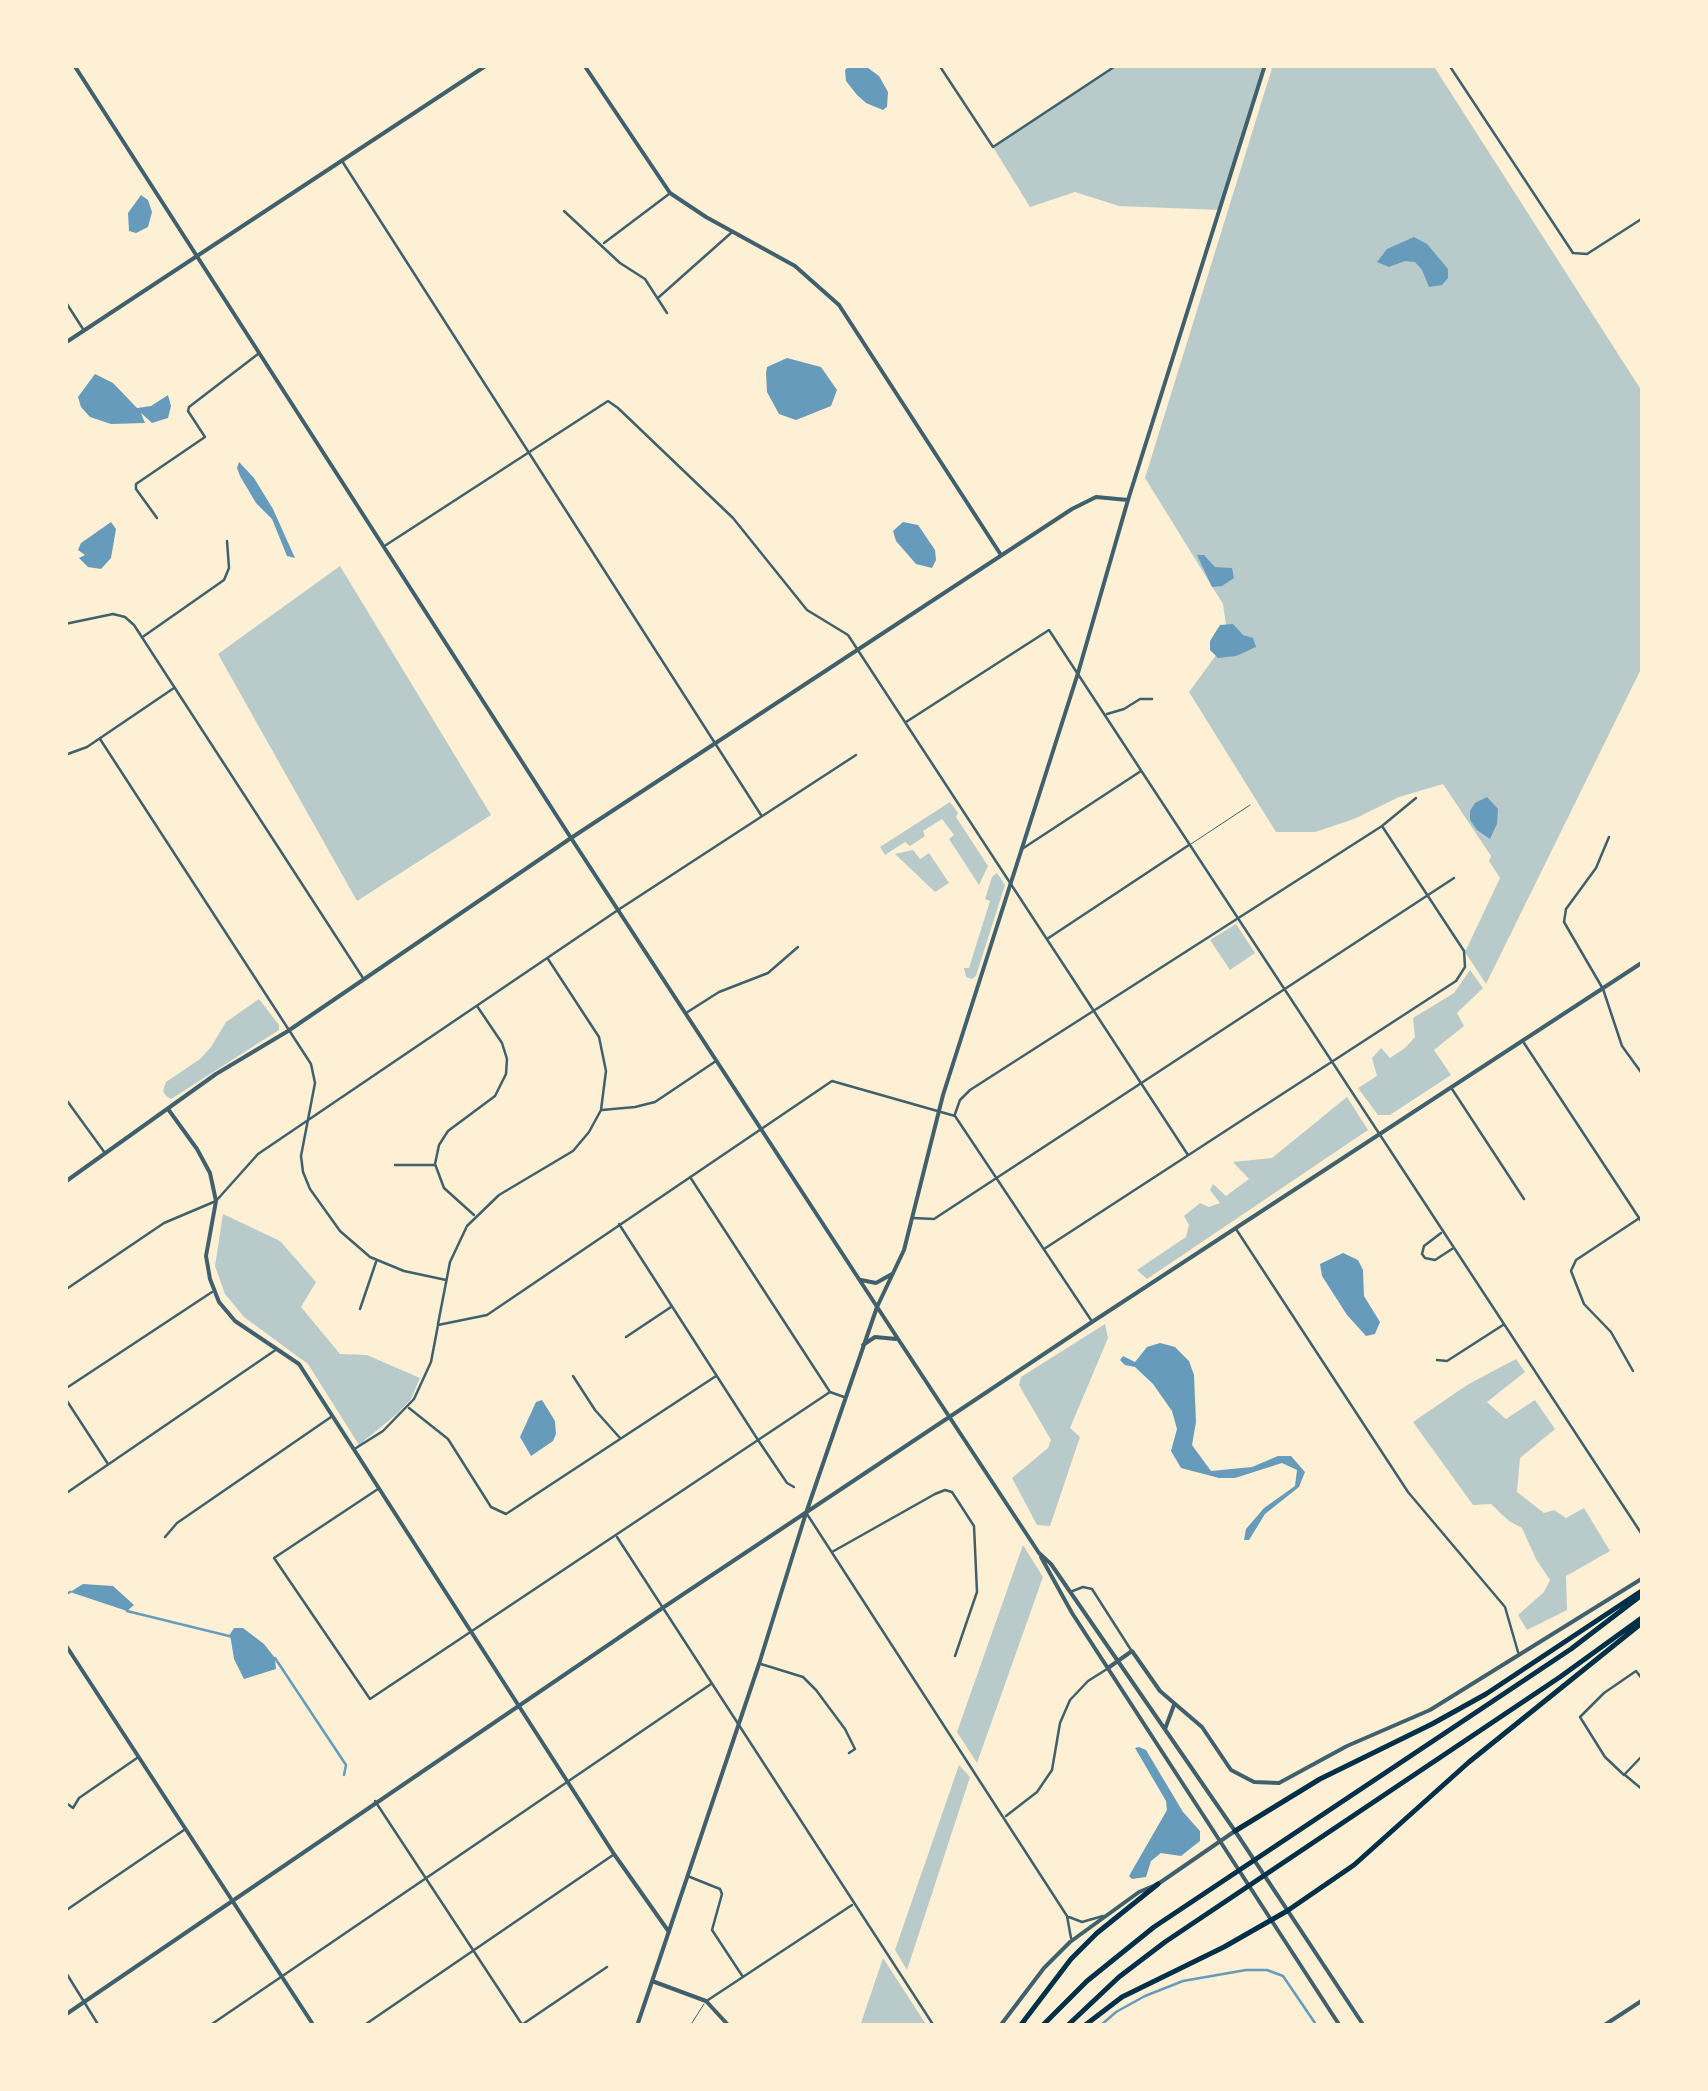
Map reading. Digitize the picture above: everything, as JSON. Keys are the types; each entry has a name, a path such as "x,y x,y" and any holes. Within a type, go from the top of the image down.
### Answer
{"highway":[{"path":"1236,1831 1320,1779 1486,1694 1643,1592"},
{"path":"1042,2026 1087,1980 1129,1946 1571,1649 1643,1592"},
{"path":"1067,2026 1134,1965 1643,1619"},
{"path":"1084,2026 1122,1997 1224,1948 1354,1865 1469,1762 1643,1619"},
{"path":"1020,2026 1071,1959 1158,1884"}],"street":[{"path":"74,65 898,1340 1039,1553 1236,1831 1364,2026"},
{"path":"584,65 670,192 795,266 839,305 1002,555"},
{"path":"949,65 941,67 992,147 1118,65"},
{"path":"637,2026 806,1512 877,1306 896,1271 913,1218 938,1112 1265,65"},
{"path":"1449,65 1573,253 1588,254 1643,218"},
{"path":"65,343 485,66"},
{"path":"342,160 762,816"},
{"path":"602,244 670,192"},
{"path":"564,211 620,263 645,279 667,313"},
{"path":"658,298 732,232"},
{"path":"65,301 84,330"},
{"path":"157,518 136,484 205,437 188,412 189,407 259,353"},
{"path":"385,546 608,401 733,518 807,610 839,628 858,649 1188,1155"},
{"path":"65,1182 168,1108 571,838 1002,555 1096,497 1128,500"},
{"path":"142,637 224,580 229,568 227,541"},
{"path":"65,624 119,614 130,620 364,979"},
{"path":"906,722 1049,630 1643,1536"},
{"path":"65,755 100,739 176,687"},
{"path":"1106,715 1152,699"},
{"path":"100,739 314,1070 301,1156 306,1180 340,1231 377,1261 446,1280"},
{"path":"65,1290 164,1223 216,1201 258,1154 618,910 856,755"},
{"path":"1021,850 1142,770"},
{"path":"955,1116 960,1100 970,1090 1382,826 1416,798"},
{"path":"1044,1249 1456,981 1465,967 1464,951 1382,826"},
{"path":"1609,837 1596,868 1566,910 1564,922 1603,989 1622,1046 1643,1075"},
{"path":"1046,938 1190,844"},
{"path":"913,1218 931,1220 1454,878"},
{"path":"685,1013 719,992 768,973 798,947"},
{"path":"355,1449 408,1407 427,1375 454,1250 475,1216 499,1195 573,1151 601,1110 606,1071 600,1037 547,958"},
{"path":"65,2014 806,1512 1643,962"},
{"path":"475,1216 444,1188 436,1164 448,1131 494,1096 506,1074 502,1044 476,1005"},
{"path":"1523,1041 1643,1224"},
{"path":"601,1110 635,1108 655,1102 718,1060"},
{"path":"438,1325 488,1315 832,1081 955,1116 1092,1322"},
{"path":"1452,1088 1524,1198"},
{"path":"65,1098 106,1154"},
{"path":"168,1108 206,1163 216,1201 206,1256 214,1291 234,1321 299,1364 614,1854 669,1932"},
{"path":"396,1165 436,1164"},
{"path":"690,1176 830,1392 846,1397"},
{"path":"1636,1212 1643,1207"},
{"path":"1633,1372 1616,1339 1584,1304 1572,1276 1572,1266 1639,1218"},
{"path":"618,1223 758,1440 787,1483 794,1487"},
{"path":"1235,1228 1408,1492 1505,1607 1519,1656"},
{"path":"1443,1232 1424,1246 1422,1254 1432,1261 1454,1248"},
{"path":"360,1309 377,1261"},
{"path":"859,1280 884,1282 896,1271"},
{"path":"65,1390 214,1291"},
{"path":"626,1337 672,1306"},
{"path":"1437,1360 1448,1361 1504,1325"},
{"path":"864,1345 883,1336 898,1340"},
{"path":"65,1494 278,1348"},
{"path":"573,1376 595,1410 621,1439"},
{"path":"408,1407 448,1439 491,1507 502,1514 515,1510 716,1376"},
{"path":"379,1488 274,1558 370,1698 830,1392"},
{"path":"65,1398 108,1464"},
{"path":"165,1537 187,1516 332,1416"},
{"path":"831,1553 935,1494 952,1492 974,1526 977,1592 955,1656"},
{"path":"806,1512 1067,1916 1073,1931 1070,1942"},
{"path":"617,1536 934,2026"},
{"path":"1039,1553 1108,1668 1340,2026"},
{"path":"1070,1592 1083,1587 1096,1593 1153,1683 1202,1727 1231,1770 1254,1782 1272,1784 1419,1716 1643,1578"},
{"path":"65,1644 314,2026"},
{"path":"1004,1818 1046,1781 1070,1700 1088,1680 1132,1651"},
{"path":"759,1664 803,1677 845,1729 855,1749 849,1754"},
{"path":"1643,1680 1636,1671 1604,1693 1580,1717 1605,1757 1643,1790"},
{"path":"209,2026 710,1684"},
{"path":"1165,1729 1175,1704"},
{"path":"1624,1774 1643,1755"},
{"path":"65,1802 73,1808 79,1798 138,1757"},
{"path":"375,1801 522,2025 606,1967"},
{"path":"65,1911 185,1829"},
{"path":"1000,2026 1044,1968 1070,1942 1236,1831"},
{"path":"363,2026 614,1854"},
{"path":"689,1877 720,1889 712,1930 743,1977"},
{"path":"706,2002 853,1904"},
{"path":"1067,1916 1082,1922 1105,1916"},
{"path":"65,1972 99,2026"},
{"path":"652,1981 706,2002 728,2026"},
{"path":"1603,2026 1643,2000"}],"lane":[{"path":"1190,844 1250,805"},
{"path":"690,2026 706,2002"}],"shaded area":[{"path":"1117,65 1265,65 1220,210 1119,206 1075,192 1030,207 993,147"},
{"path":"1273,65 1433,65 1643,393 1643,665 1486,984 1465,952 1500,878 1489,861 1491,856 1443,784 1399,797 1315,832 1276,832 1189,692 1228,639 1223,604 1145,478"},
{"path":"340,566 491,815 357,901 218,654"},
{"path":"950,802 988,866 979,885 949,839 954,835 942,819 923,831 925,836 910,846 905,842 885,855 880,847"},
{"path":"913,850 920,859 929,853 949,883 935,892 895,854"},
{"path":"997,873 1005,885 972,979 966,977 964,968 969,968 990,901 985,899"},
{"path":"1236,924 1255,953 1230,970 1210,940"},
{"path":"1470,970 1483,988 1457,1013 1464,1026 1434,1050 1451,1075 1390,1115 1378,1115 1358,1088 1377,1076 1372,1058 1381,1048 1390,1058 1405,1048 1415,1037 1413,1018 1454,993"},
{"path":"259,999 279,1030 171,1099 166,1096 166,1082 200,1059 226,1022"},
{"path":"1347,1097 1368,1130 1147,1279 1137,1270 1186,1237 1189,1225 1184,1216 1200,1203 1209,1207 1220,1203 1210,1190 1213,1184 1226,1196 1249,1179 1233,1162 1272,1158"},
{"path":"223,1214 280,1241 316,1282 301,1307 340,1354 367,1355 420,1378 411,1399 359,1445 308,1364 244,1317 225,1294 215,1266"},
{"path":"1105,1324 1108,1338 1070,1428 1080,1437 1050,1526 1037,1525 1012,1478 1048,1448 1051,1440 1019,1385 1021,1377"},
{"path":"1516,1359 1525,1372 1487,1402 1506,1419 1535,1400 1555,1429 1520,1458 1517,1492 1544,1513 1554,1510 1566,1518 1584,1508 1610,1551 1566,1576 1567,1610 1527,1630 1518,1615 1544,1592 1550,1580 1522,1528 1491,1504 1473,1505 1413,1422 1467,1385"},
{"path":"1023,1545 1043,1577 977,1763 957,1732"},
{"path":"959,1765 970,1777 907,1970 895,1950"},
{"path":"883,1958 927,2026 860,2026"}],"water":[{"path":"850,65 864,65 879,76 888,92 887,107 883,110 857,95 846,81 845,70"},
{"path":"141,195 148,200 152,212 148,227 136,233 129,231 128,213"},
{"path":"1414,237 1427,244 1448,269 1448,278 1442,285 1429,287 1415,262 1389,267 1377,262 1387,249"},
{"path":"787,358 821,367 837,390 831,406 796,420 779,414 767,392 766,373 767,367"},
{"path":"95,374 113,383 137,408 151,406 168,395 168,418 152,423 141,413 145,423 111,424 90,417 78,397"},
{"path":"239,462 273,509 295,558 287,556 272,519 256,503 240,476"},
{"path":"111,522 116,529 111,558 101,569 88,567 79,558 85,555 78,550 81,543"},
{"path":"903,522 918,525 935,550 932,568 916,564 896,541 893,531"},
{"path":"1197,555 1204,555 1215,567 1232,568 1234,578 1212,587"},
{"path":"1233,624 1243,635 1253,638 1256,647 1236,656 1218,658 1210,650 1210,641 1220,625"},
{"path":"1487,797 1498,809 1490,839 1470,820 1475,803"},
{"path":"1343,1253 1358,1260 1363,1270 1364,1296 1380,1322 1375,1334 1366,1336 1322,1276 1320,1264"},
{"path":"1160,1343 1175,1347 1189,1361 1194,1375 1196,1422 1192,1445 1211,1471 1252,1467 1278,1456 1291,1456 1305,1472 1299,1487 1265,1514 1249,1540 1244,1540 1246,1529 1264,1508 1295,1486 1297,1470 1282,1463 1235,1478 1219,1478 1181,1468 1171,1451 1177,1429 1172,1411 1153,1384 1135,1367 1120,1360 1123,1356 1135,1362 1147,1347"},
{"path":"542,1400 555,1421 556,1434 553,1441 531,1456 520,1437 536,1402"},
{"path":"83,1584 113,1586 134,1605 127,1611 70,1592"},
{"path":"234,1628 243,1628 264,1644 275,1658 276,1669 244,1679 234,1659 230,1634"},
{"path":"1135,1748 1146,1750 1183,1812 1200,1831 1200,1841 1181,1856 1161,1853 1151,1861 1146,1877 1132,1879 1129,1876 1167,1810 1166,1801"}],"waterway":[{"path":"65,1595 70,1592"},
{"path":"127,1611 233,1637"},
{"path":"275,1658 346,1765 344,1775"},
{"path":"1100,2026 1145,1996 1183,1981 1246,1970 1267,1970 1283,1976 1317,2026"}]}
